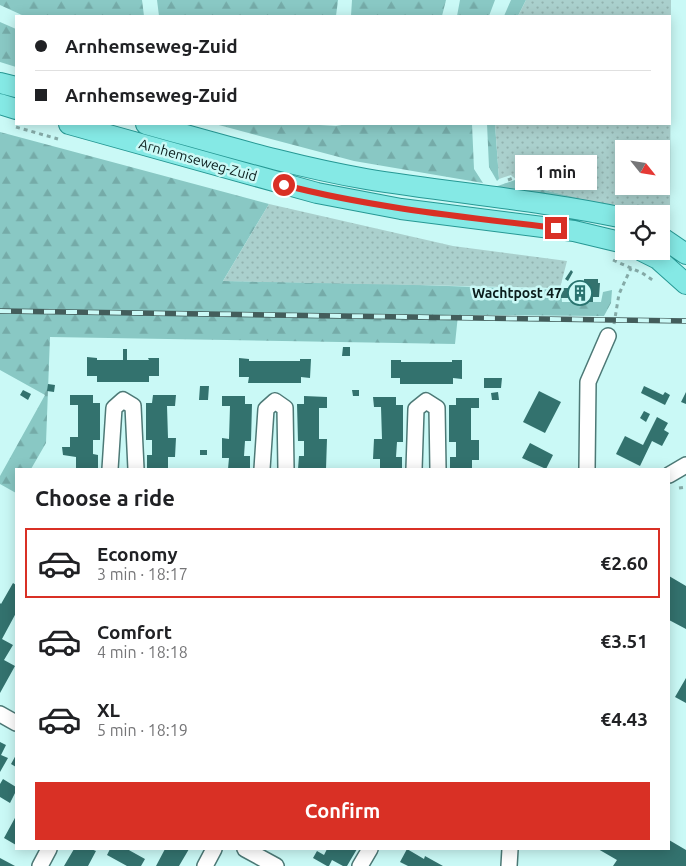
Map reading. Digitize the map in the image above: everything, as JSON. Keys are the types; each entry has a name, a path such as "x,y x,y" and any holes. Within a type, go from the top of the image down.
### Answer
{"main road":[{"path":"0,83 15,87"},
{"path":"0,104 15,109"},
{"name":"Arnhemseweg-Zuid","path":"72,125 316,193 401,209 574,231 615,241"},
{"name":"Arnhemseweg-Zuid","path":"150,125 318,170 440,190 582,209 615,216"},
{"path":"670,243 686,254"},
{"path":"659,260 686,284"}],"street":[{"path":"587,468 588,382 608,336"},
{"path":"110,468 114,408 123,400 133,406 136,468"},
{"path":"262,468 266,409 276,401 285,408 286,468"},
{"path":"414,468 416,409 426,401 436,408 438,468"},
{"path":"670,474 685,466"},
{"path":"40,866 48,850"},
{"path":"205,866 213,850"},
{"path":"247,850 276,866"},
{"path":"360,866 369,850"},
{"path":"509,866 510,850"}],"path":[{"path":"608,336 616,317 619,294 636,260"}],"green space":[{"path":"0,0 142,0 144,15 22,15 0,5"},
{"path":"157,0 338,0 336,15 159,15"},
{"path":"352,0 446,0 442,15 351,15"},
{"path":"460,0 495,0 489,15 457,15"},
{"path":"511,0 526,0 518,15 504,15"},
{"path":"0,22 15,29 15,67 0,62"},
{"path":"219,125 472,125 474,169 483,183 354,161"},
{"path":"487,125 495,125 499,179 497,181 489,167"},
{"path":"0,132 269,204 223,281 393,284 561,290 562,302 601,302 603,292 612,290 611,303 604,316 458,315 455,344 50,337 46,443 32,468 15,468 15,492 0,484 0,476 45,395 0,370"},
{"path":"515,180 544,190 615,205 615,212 486,190"}],"shaded area":[{"path":"526,0 671,0 671,15 518,15"},
{"path":"495,125 670,125 670,219 670,205 615,206 551,192 519,181 511,175 499,179"},
{"path":"269,204 453,246 567,261 560,288 223,281"}],"building":[{"path":"571,270 573,272 568,281 565,279"},
{"name":"Wachtpost 47","path":"584,279 598,279 598,283 600,283 599,297 593,297 593,302 576,302 576,298 561,298 561,288 576,288 576,283 584,283"},
{"path":"343,347 350,347 350,356 342,356"},
{"path":"123,349 127,349 127,360 159,358 159,376 149,376 149,382 97,382 97,376 87,376 87,357 97,358 97,360 123,360"},
{"path":"239,358 249,359 249,361 300,361 300,359 311,359 310,378 301,377 301,383 248,383 249,377 239,377"},
{"path":"391,360 401,360 401,362 452,362 452,360 462,360 462,379 453,378 453,384 400,384 400,378 391,378"},
{"path":"484,378 502,378 501,388 484,388"},
{"path":"48,384 55,385 54,392 47,391"},
{"path":"200,386 209,386 208,400 199,400"},
{"path":"644,386 663,395 665,392 670,395 665,405 641,393"},
{"path":"23,390 31,394 28,400 20,395"},
{"path":"352,390 359,390 359,396 353,396"},
{"path":"539,391 561,402 545,433 523,422"},
{"path":"498,392 499,400 492,400 491,393"},
{"path":"686,392 686,404 681,402"},
{"path":"70,395 93,395 93,403 100,403 100,440 93,440 93,454 98,455 98,468 76,468 76,457 63,455 62,447 70,447 70,437 78,437 78,405 70,405"},
{"path":"153,395 176,395 175,406 167,406 168,438 176,438 175,457 168,457 168,468 147,468 147,455 152,455 152,440 146,440 146,403 152,403"},
{"path":"222,396 245,396 245,404 252,404 251,441 245,441 244,456 250,456 250,468 228,468 229,458 222,458 222,438 229,439 230,406 222,406"},
{"path":"304,396 327,397 327,408 319,408 319,439 327,439 326,468 298,468 299,456 304,456 304,441 298,441 297,404 304,404"},
{"path":"373,397 396,397 396,405 403,405 403,442 397,442 396,457 402,457 402,468 380,468 380,459 373,459 374,439 382,439 381,407 374,407"},
{"path":"456,398 479,398 479,408 471,408 471,440 479,440 479,460 472,460 472,468 450,468 450,457 456,457 456,442 449,442 449,405 456,405"},
{"path":"644,411 650,414 646,422 640,418"},
{"path":"657,417 668,423 664,430 669,433 662,446 652,441 640,466 616,454 625,436 643,445"},
{"path":"530,443 553,455 546,468 522,458"},
{"path":"200,450 207,450 207,455 200,455"},
{"path":"670,577 686,586 686,629 670,621"},
{"path":"13,583 15,584 15,615 2,639 13,645 4,660 15,666 0,693 0,603"},
{"path":"686,678 686,703 675,697"},
{"path":"0,742 6,745 1,755 8,758 0,772"},
{"path":"15,757 15,766 11,764"},
{"path":"3,779 15,786 15,793 10,803 0,797 0,784"},
{"path":"15,818 15,844 4,838"},
{"path":"670,841 686,850 686,866 613,866 617,860 600,850 670,850"},
{"path":"73,850 96,851 88,866 64,866"},
{"path":"110,850 129,850 145,859 141,866 127,866 107,855"},
{"path":"164,850 188,850 179,866 156,866"},
{"path":"326,850 356,850 347,866 332,860 329,866 327,866 313,858 317,851 324,855"},
{"path":"406,850 409,850 424,859 425,856 443,866 408,866 400,862"},
{"path":"0,858 15,866 0,866"}],"railway":[{"path":"0,311 686,321"}],"place":[{"name":"Wachtpost 47","path":"580,293"}],"route":[{"path":"284,185 349,200 401,209 556,228"}]}
